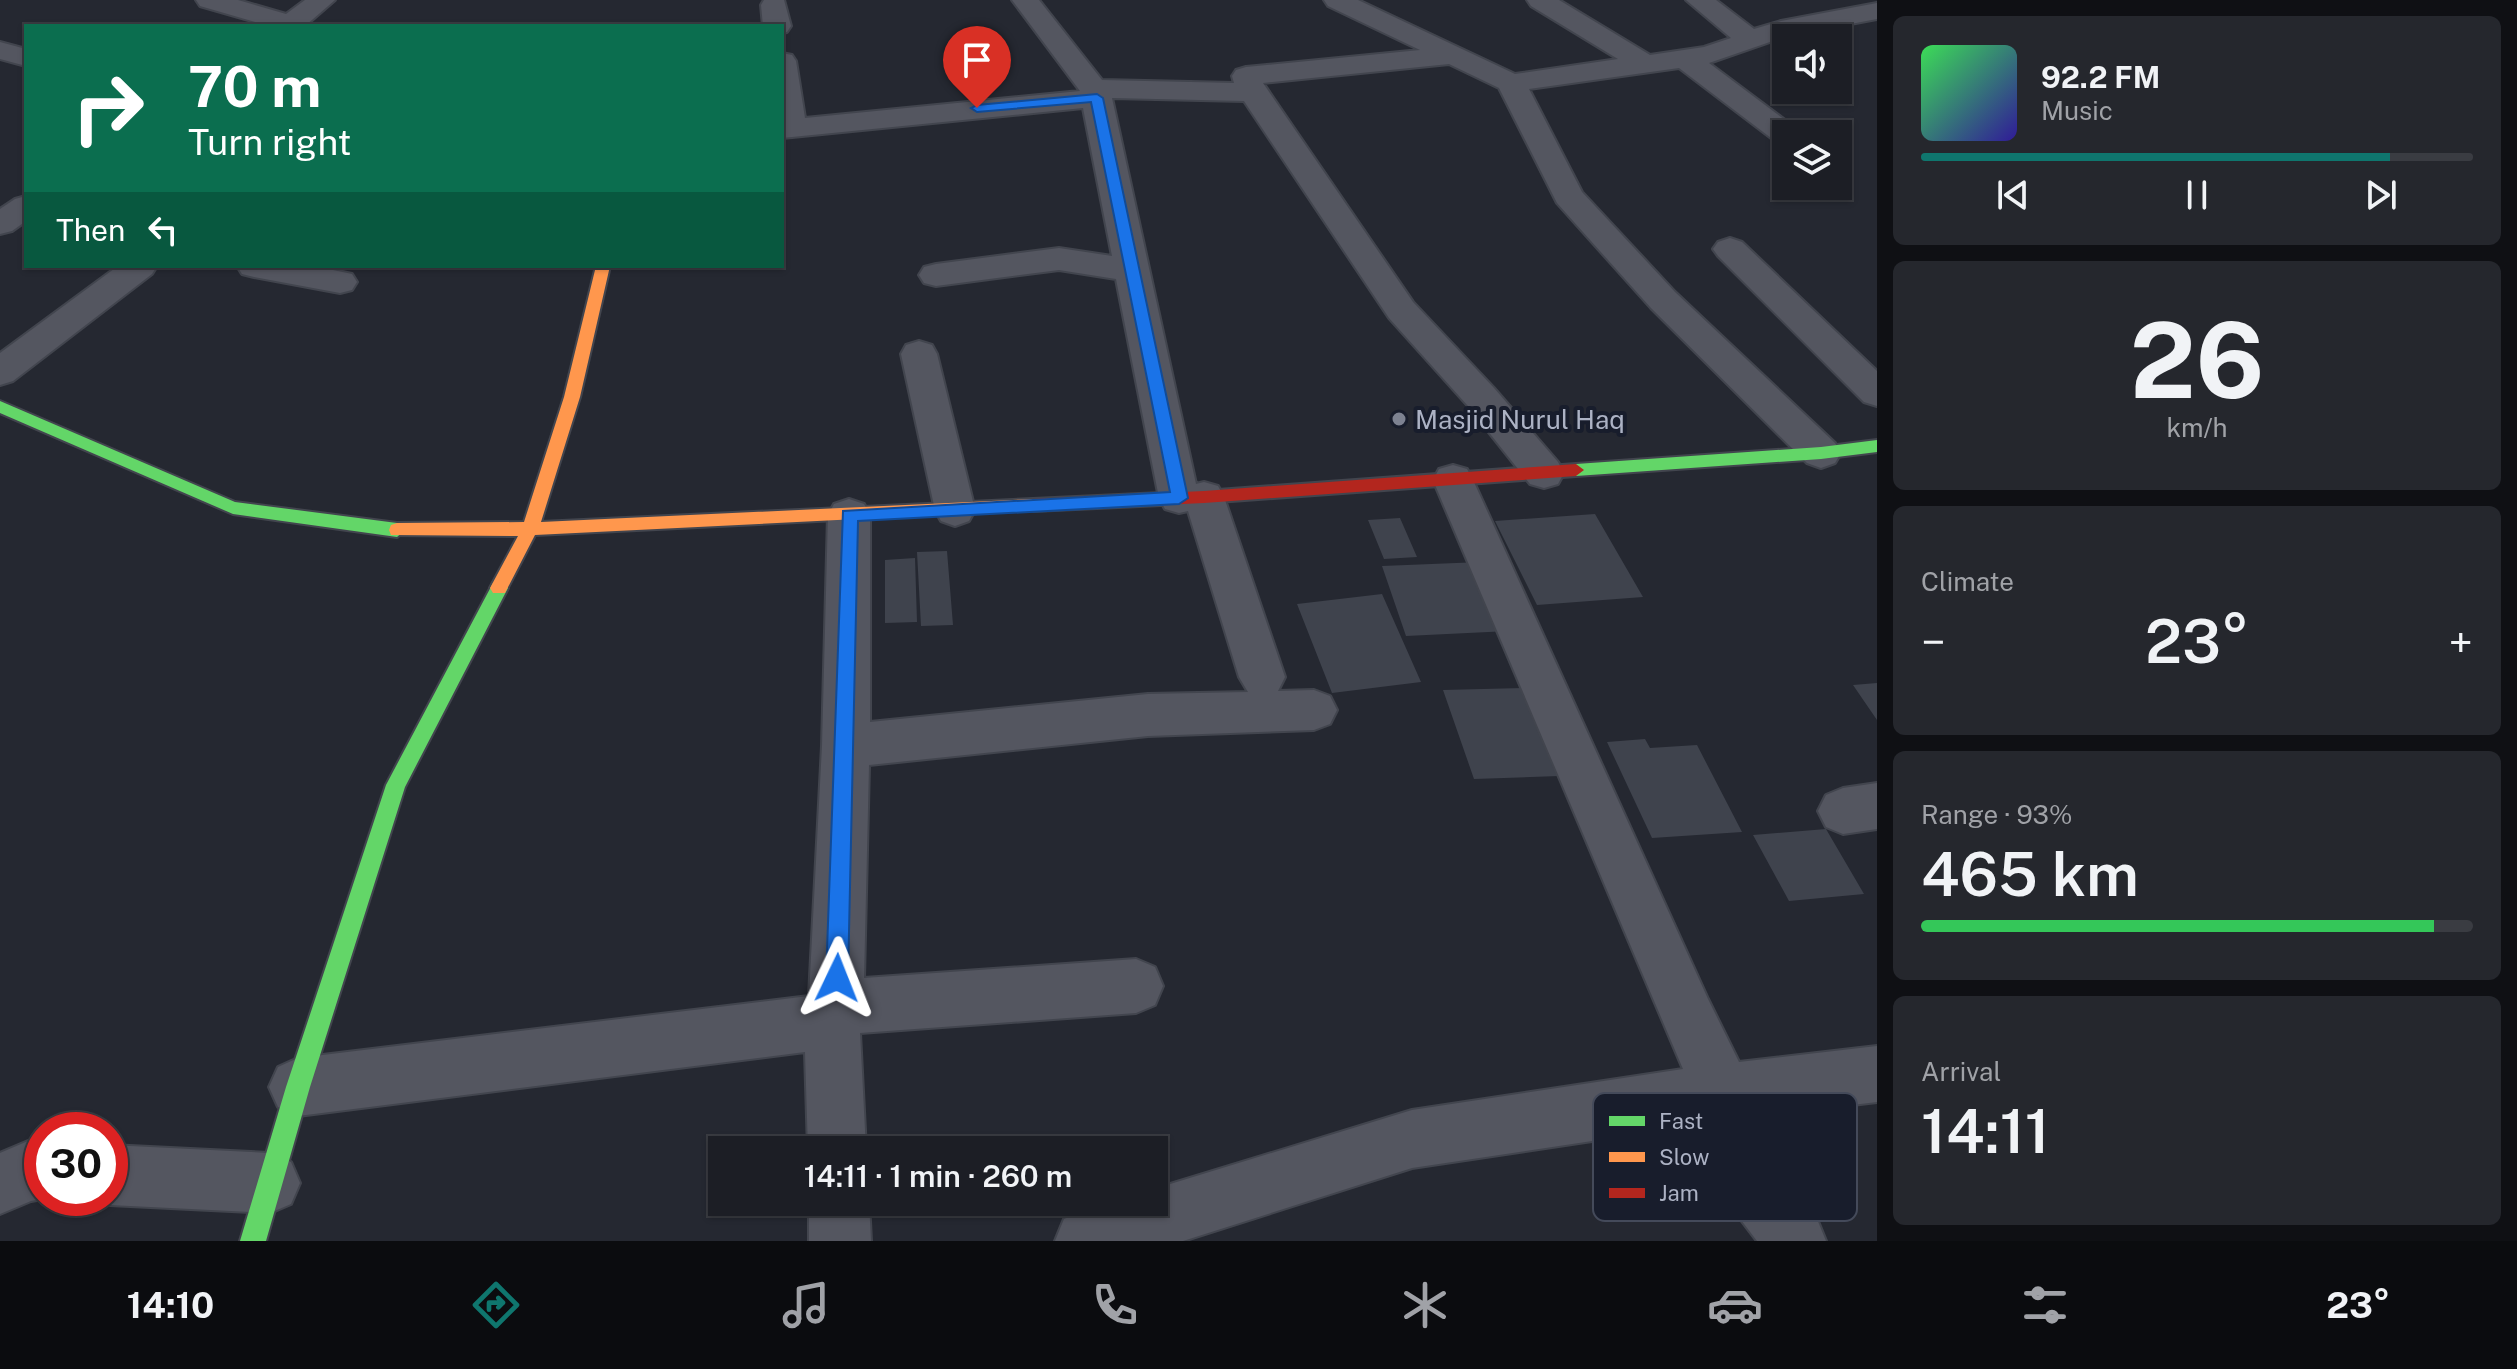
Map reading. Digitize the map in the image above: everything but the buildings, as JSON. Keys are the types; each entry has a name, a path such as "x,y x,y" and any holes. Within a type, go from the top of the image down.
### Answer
{"street":[{"path":"209,0 286,24"},
{"path":"290,24 322,0"},
{"path":"1025,0 1096,94 1132,270 1191,497 1262,677"},
{"path":"1337,0 1510,83 1709,55 1781,29 1877,11"},
{"path":"1540,0 1645,64"},
{"path":"1699,0 1751,40"},
{"path":"0,50 24,57"},
{"path":"1453,55 1246,76 1252,92 1401,310 1481,397 1544,473"},
{"path":"1685,59 1772,124"},
{"path":"1510,83 1568,196 1663,300 1821,453"},
{"path":"784,88 787,128 1096,94 1252,92"},
{"path":"0,224 24,207"},
{"path":"1730,249 1877,393"},
{"path":"936,275 1059,259 1132,270"},
{"path":"0,372 137,268"},
{"path":"265,268 340,282"},
{"path":"253,1241 298,1087 396,785 530,529 572,397 603,268"},
{"path":"919,354 955,510"},
{"path":"0,407 233,508 389,530 530,529 1191,497 1821,453 1877,446"},
{"path":"1453,480 1688,1019 1704,1093"},
{"path":"837,1136 834,1014 846,746 849,515"},
{"path":"846,746 1148,715 1314,710"},
{"path":"298,1087 834,1014 1136,986"},
{"path":"1720,1093 1877,1074"},
{"path":"1086,1241 1412,1139 1593,1112"},
{"path":"0,1184 24,1173"},
{"path":"128,1176 270,1183"},
{"path":"839,1216 840,1241"},
{"path":"1783,1221 1795,1241"}],"traffic: fast":[{"path":"0,407 233,508 397,530"},
{"path":"1576,470 1821,453 1877,446"},
{"path":"253,1241 298,1087 396,785 499,588"}],"traffic: slow":[{"path":"499,588 530,529 572,397 603,268"},
{"path":"397,530 530,529 1033,505"}],"traffic: jam":[{"path":"1033,505 1204,497 1576,470"}],"place":[{"name":"Masjid Nurul Haq","path":"1399,419"}],"route":[{"path":"837,978 846,746 849,515 1179,498 1097,98 977,108"}]}
